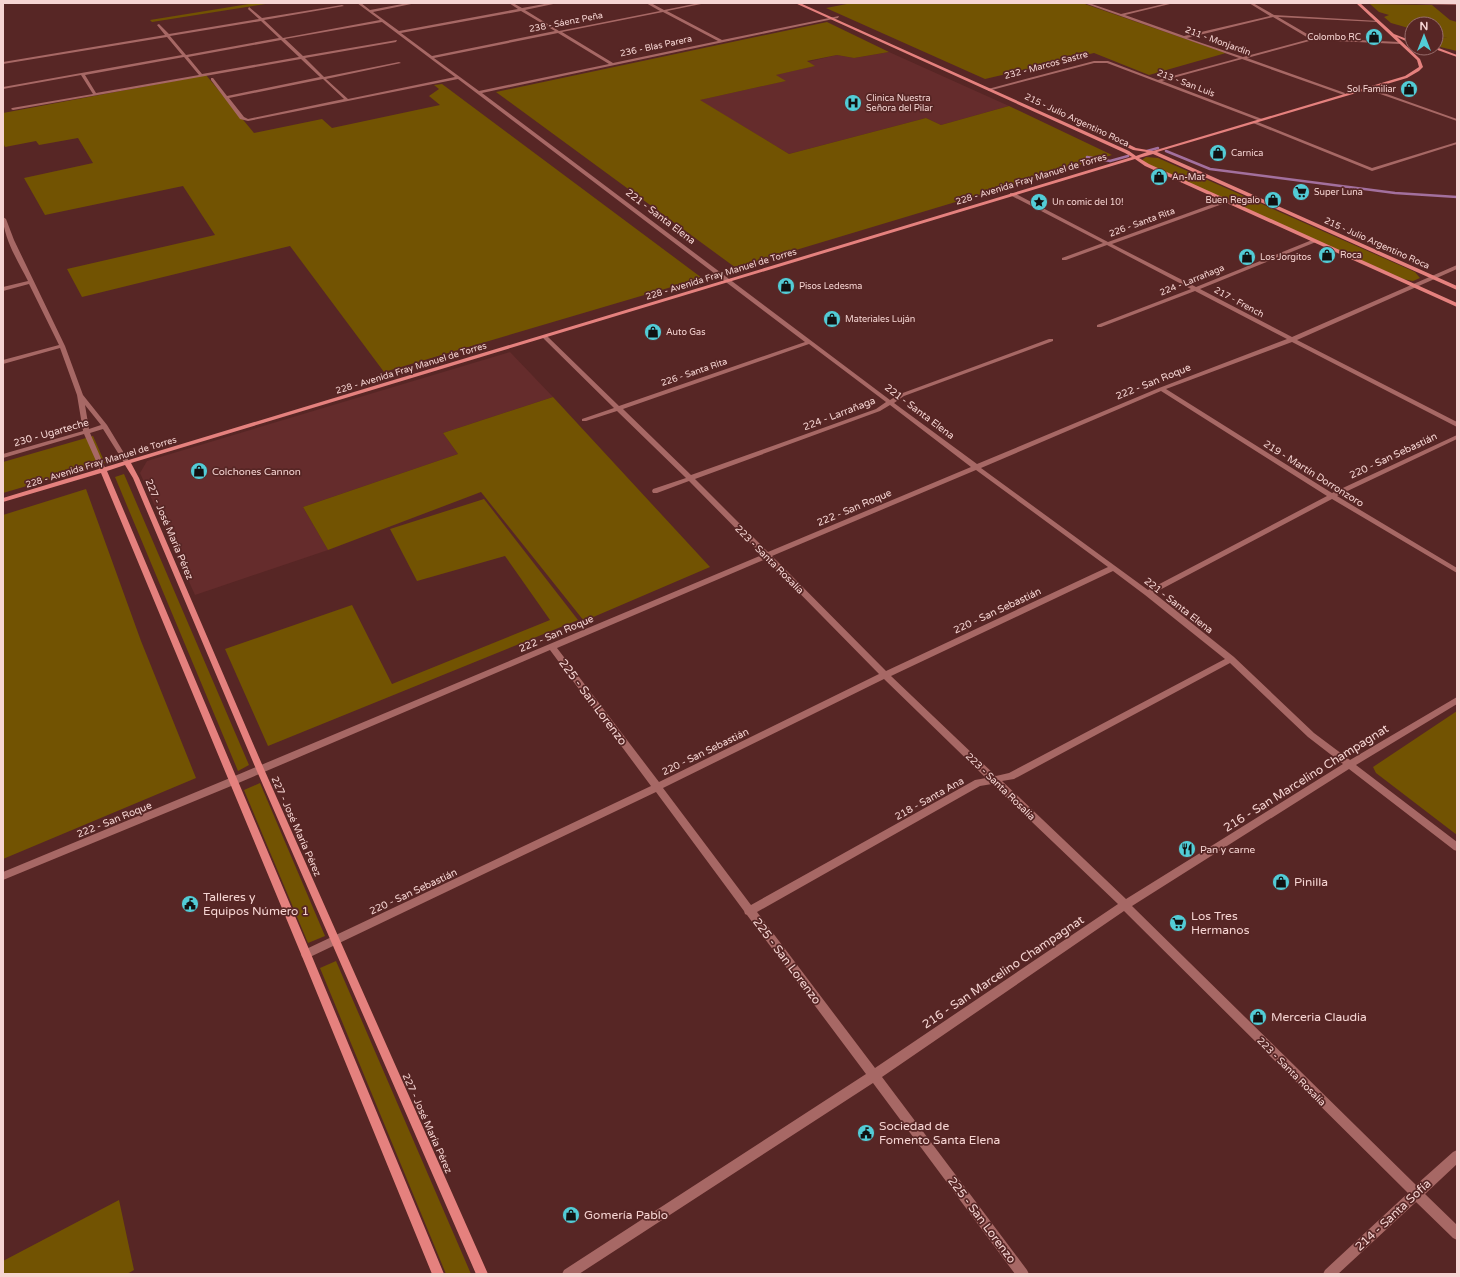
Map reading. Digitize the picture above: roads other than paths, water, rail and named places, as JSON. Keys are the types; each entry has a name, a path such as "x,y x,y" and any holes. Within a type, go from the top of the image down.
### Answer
{"street":[{"name":"221 - Santa Elena","path":"359,3 976,467 1148,593 1231,659 1311,735 1457,847"},
{"path":"370,11 414,3"},
{"path":"511,3 611,64"},
{"path":"399,32 556,3"},
{"path":"648,3 721,41"},
{"name":"238 - Sáenz Peña","path":"432,57 704,3"},
{"name":"215 - Julio Argentino Roca","path":"797,3 1127,152 1134,158 1226,201 1457,305"},
{"name":"215 - Julio Argentino Roca","path":"807,3 1044,108"},
{"name":"211 - Monjardín","path":"1086,3 1344,94"},
{"path":"1121,15 1172,3"},
{"path":"1251,3 1313,39"},
{"name":"228 - Avenida Fray Manuel de Torres","path":"1358,3 1401,43 1404,44"},
{"path":"1416,3 1457,4"},
{"path":"3,63 342,6"},
{"path":"249,8 347,100"},
{"path":"1184,37 1273,16 1377,21"},
{"name":"236 - Blas Parera","path":"478,93 838,17"},
{"path":"3,88 383,21"},
{"path":"159,25 201,75"},
{"name":"228 - Avenida Fray Manuel de Torres","path":"1389,32 1404,41"},
{"path":"13,109 407,39"},
{"path":"1159,81 1313,39 1404,44"},
{"path":"1444,51 1457,56"},
{"name":"228 - Avenida Fray Manuel de Torres","path":"3,500 1012,194 1344,94 1406,77 1418,70 1421,64 1417,56"},
{"name":"232 - Marcos Sastre","path":"989,90 1094,62 1107,62"},
{"name":"213 - San Luis","path":"1107,62 1159,81 1257,121 1368,170 1377,170 1457,143"},
{"path":"227,97 399,63"},
{"path":"82,74 95,94"},
{"path":"212,79 242,118 248,120 260,119 459,78"},
{"path":"1367,88 1457,120"},
{"name":"215 - Julio Argentino Roca","path":"1116,140 1135,149 1153,152 1457,288"},
{"name":"217 - French","path":"1012,194 1109,243 1291,340 1457,425"},
{"name":"226 - Santa Rita","path":"1064,259 1226,201"},
{"name":"227 - José María Pérez","path":"4,223 62,346 80,395 86,432 306,954 438,1274"},
{"name":"224 - Larrañaga","path":"1099,326 1196,289 1314,241"},
{"name":"222 - San Roque","path":"3,876 552,647 1161,389 1291,340 1457,267"},
{"path":"3,289 31,282"},
{"name":"223 - Santa Rosalía","path":"545,336 691,479 885,675 1125,905 1457,1234"},
{"name":"224 - Larrañaga","path":"655,491 878,410 902,395 1051,340"},
{"name":"226 - Santa Rita","path":"584,420 810,342"},
{"path":"3,362 62,346"},
{"name":"219 - Martín Dorronzoro","path":"1161,389 1332,496 1457,571"},
{"name":"227 - José María Pérez","path":"80,395 105,426 136,478 260,769 482,1274"},
{"name":"230 - Ugarteche","path":"3,456 105,426"},
{"name":"220 - San Sebastián","path":"1148,593 1332,496 1457,437"},
{"name":"220 - San Sebastián","path":"306,954 657,787 885,675 1113,568"},
{"name":"225 - San Lorenzo","path":"552,647 1023,1274"},
{"name":"218 - Santa Ana","path":"749,911 978,783 1011,776 1231,659"},
{"name":"216 - San Marcelino Champagnat","path":"568,1274 873,1076 1125,905 1350,764 1457,700"},
{"name":"214 - Santa Sofía","path":"1329,1274 1457,1156"}],"waterway":[{"path":"1147,151 1158,148"},
{"path":"1166,151 1210,169 1395,193 1457,197"},
{"path":"1087,157 1110,161 1128,156"}],"place":[{"name":"Colombo RC","path":"1374,37"},
{"name":"Sol Familiar","path":"1409,89"},
{"name":"Clinica Nuestra Señora del Pilar","path":"853,103"},
{"name":"Carnica","path":"1218,153"},
{"name":"An-Mat","path":"1159,177"},
{"name":"Super Luna","path":"1301,192"},
{"name":"Buen Regalo","path":"1273,200"},
{"name":"Un comic del 10!","path":"1039,202"},
{"name":"Roca","path":"1327,255"},
{"name":"Los Jorgitos","path":"1247,257"},
{"name":"Pisos Ledesma","path":"786,286"},
{"name":"Materiales Luján","path":"832,319"},
{"name":"Auto Gas","path":"653,332"},
{"name":"Colchones Cannon","path":"199,471"},
{"name":"Pan y carne","path":"1187,849"},
{"name":"Pinilla","path":"1281,882"},
{"name":"Talleres y Equipos Número 1","path":"190,904"},
{"name":"Los Tres Hermanos","path":"1178,923"},
{"name":"Merceria Claudia","path":"1258,1017"},
{"name":"Sociedad de Fomento Santa Elena","path":"866,1133"},
{"name":"Gomería Pablo","path":"571,1215"}]}
